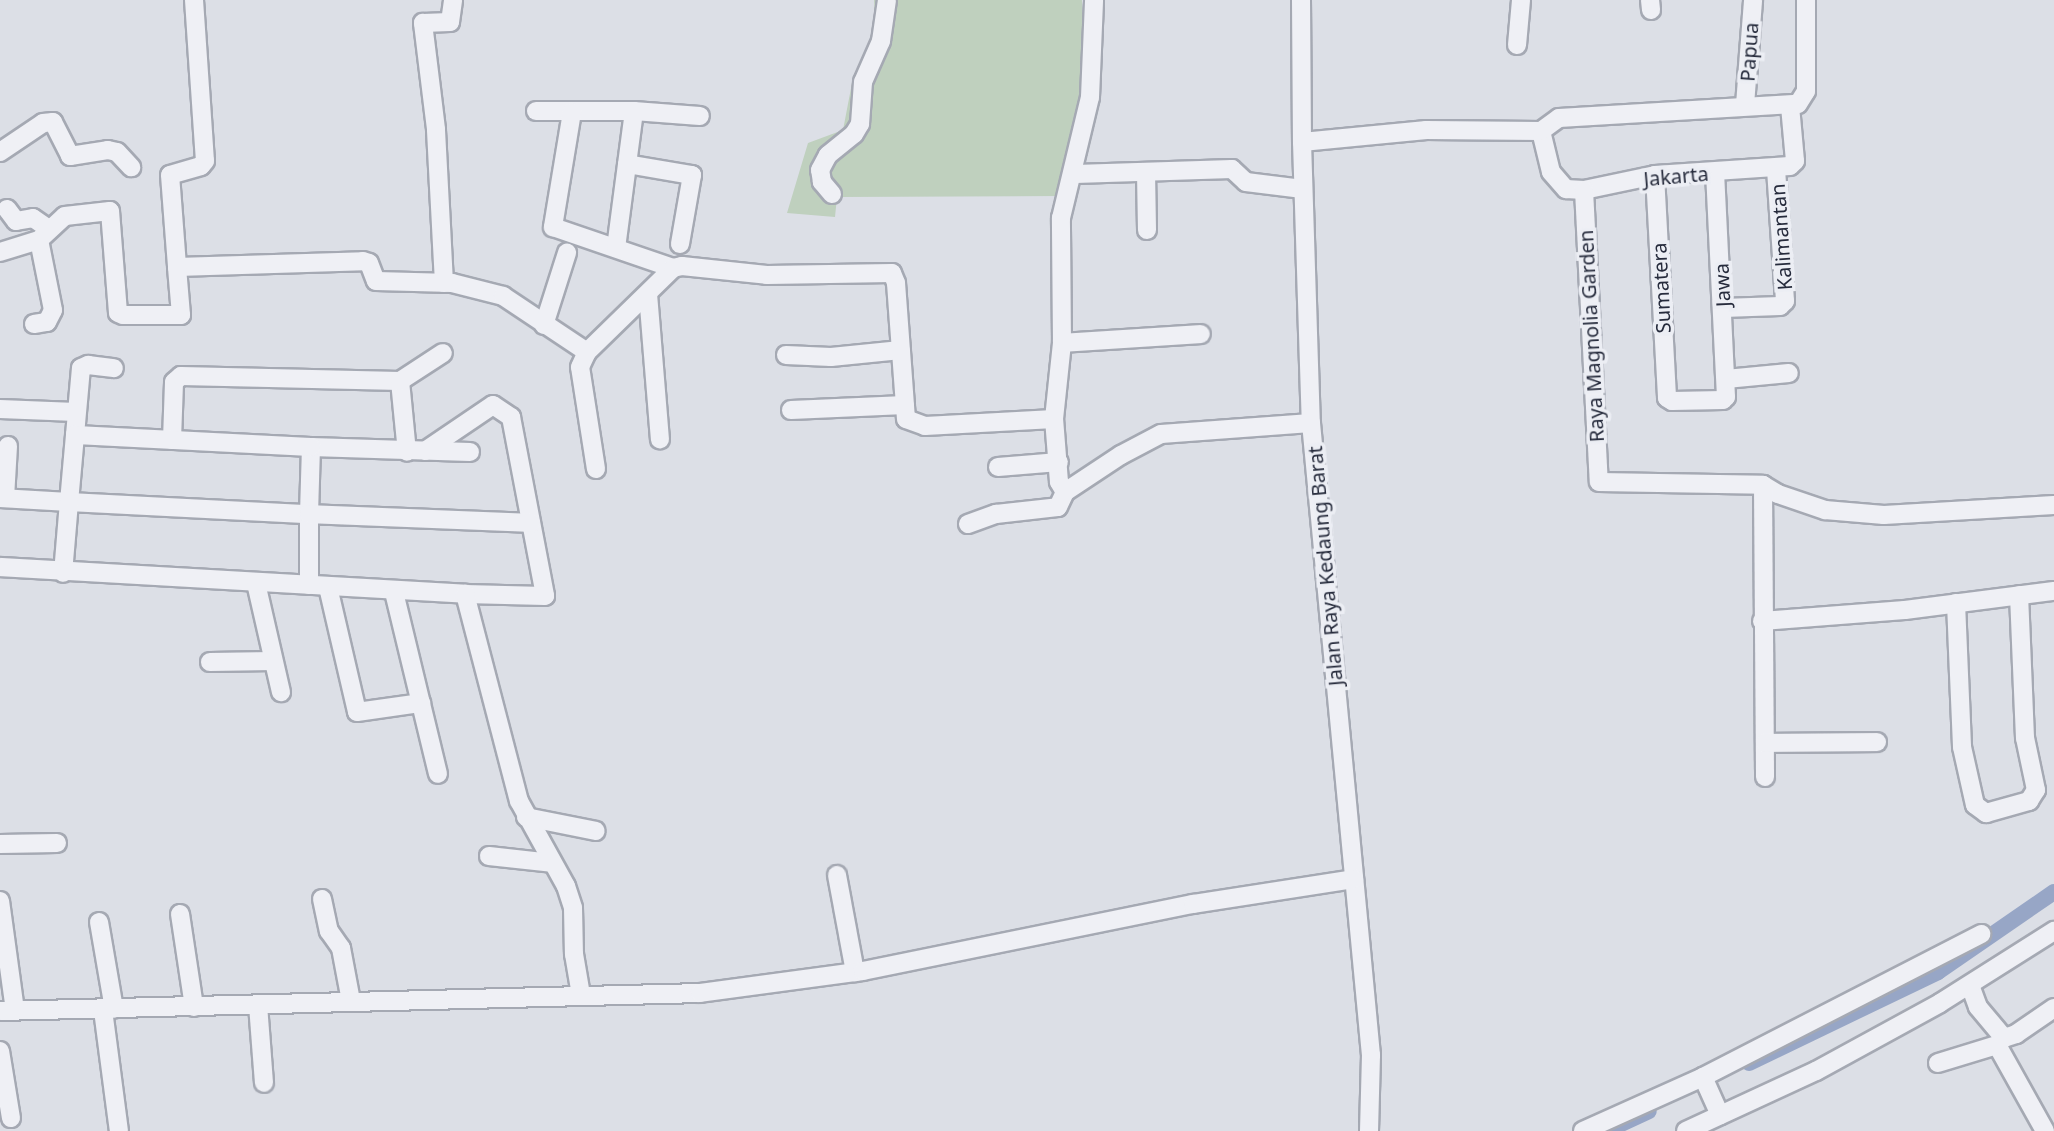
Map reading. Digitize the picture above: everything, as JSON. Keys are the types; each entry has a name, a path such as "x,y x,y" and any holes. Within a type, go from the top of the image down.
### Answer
{"street":[{"path":"0,252 44,234 65,216 110,211 120,315 181,315 170,175 201,166 205,161 194,0"},
{"path":"444,283 437,144 423,23 450,22 453,0"},
{"path":"832,194 822,182 820,170 828,155 854,134 860,124 863,82 881,41 887,0"},
{"path":"1065,492 1059,482 1054,419 1062,343 1061,218 1075,174 1090,97 1094,0"},
{"name":"Jalan Raya Kedaung Barat","path":"1301,0 1303,189 1311,423 1371,1055 1369,1131"},
{"path":"1517,45 1521,0"},
{"name":"Papua","path":"1745,105 1753,0"},
{"path":"1302,142 1426,130 1541,131 1559,118 1798,104 1806,91 1806,0"},
{"path":"1776,168 1790,166 1795,161 1790,106"},
{"path":"536,111 634,111 700,116"},
{"path":"616,248 634,111"},
{"path":"572,112 553,227 673,268 767,275 892,273 896,283 906,419 925,426 1054,419"},
{"path":"0,152 43,123 53,122 70,156 108,150 117,152 131,167"},
{"path":"1541,131 1551,172 1566,189 1584,190"},
{"path":"627,164 692,175 680,244"},
{"name":"Jakarta","path":"1584,190 1655,175 1776,168"},
{"name":"Kalimantan","path":"1723,308 1784,305 1776,168"},
{"path":"1075,174 1232,169 1246,182 1303,189"},
{"path":"1146,172 1147,230"},
{"name":"Jawa","path":"1715,172 1726,398"},
{"name":"Sumatera","path":"1655,175 1669,400 1726,398"},
{"name":"Raya Magnolia Garden","path":"1584,190 1599,482 1763,485"},
{"path":"7,209 16,221 33,218 44,234 53,310 47,322 34,324"},
{"path":"544,325 567,253"},
{"path":"177,267 363,261 369,263 376,281 444,283 503,296 587,352"},
{"path":"596,469 580,378 587,352 673,268"},
{"path":"648,294 660,440"},
{"path":"1062,343 1201,334"},
{"path":"786,355 831,357 901,350"},
{"path":"172,440 174,382 181,376 400,381 443,353"},
{"path":"63,573 81,368 88,365 114,368"},
{"path":"1726,379 1789,373"},
{"path":"400,381 416,451"},
{"path":"0,567 394,592 545,596 511,417 493,405 416,451"},
{"path":"791,410 905,405"},
{"path":"0,409 76,412"},
{"path":"968,524 996,514 1058,507 1065,492 1121,455 1161,434 1311,423"},
{"path":"75,435 470,452"},
{"path":"8,446 2,498 531,523"},
{"path":"309,585 311,447"},
{"path":"998,467 1059,462"},
{"path":"1763,485 1778,494 1825,510 1884,515 2054,505"},
{"path":"1763,485 1765,777"},
{"path":"256,583 281,692"},
{"path":"328,587 357,712 421,703"},
{"path":"1762,621 2054,591"},
{"path":"394,592 438,774"},
{"path":"465,594 511,777 526,817 573,908 574,954 581,995"},
{"path":"1956,603 1962,747 1975,805 1986,813 2029,801 2036,790 2025,738 2019,595"},
{"path":"210,662 273,661"},
{"path":"1765,743 1877,742"},
{"path":"526,817 596,831"},
{"path":"0,844 57,843"},
{"path":"489,856 552,863"},
{"path":"837,875 855,972"},
{"path":"5,1011 700,993 855,972 1193,904 1354,879"},
{"path":"322,899 329,931 341,948 351,1001"},
{"path":"0,901 5,1011 0,1024"},
{"path":"180,914 194,1007"},
{"path":"99,922 119,1131"},
{"path":"1686,1131 1718,1111 1816,1071 1970,985 2054,931"},
{"path":"1583,1131 1704,1078 1981,934"},
{"path":"1970,985 1978,1007 2001,1041 2045,1131"},
{"path":"258,1005 264,1083"},
{"path":"1938,1063 2016,1034 2054,1008"},
{"path":"0,1051 11,1118"},
{"path":"1704,1078 1718,1111"}],"green space":[{"path":"874,0 1082,0 1087,102 1061,196 837,197 835,217 787,213 808,143 843,130 852,83 876,34"}],"waterway":[{"path":"1749,1063 1938,972 2054,892"},
{"path":"1606,1131 1649,1111"}]}
